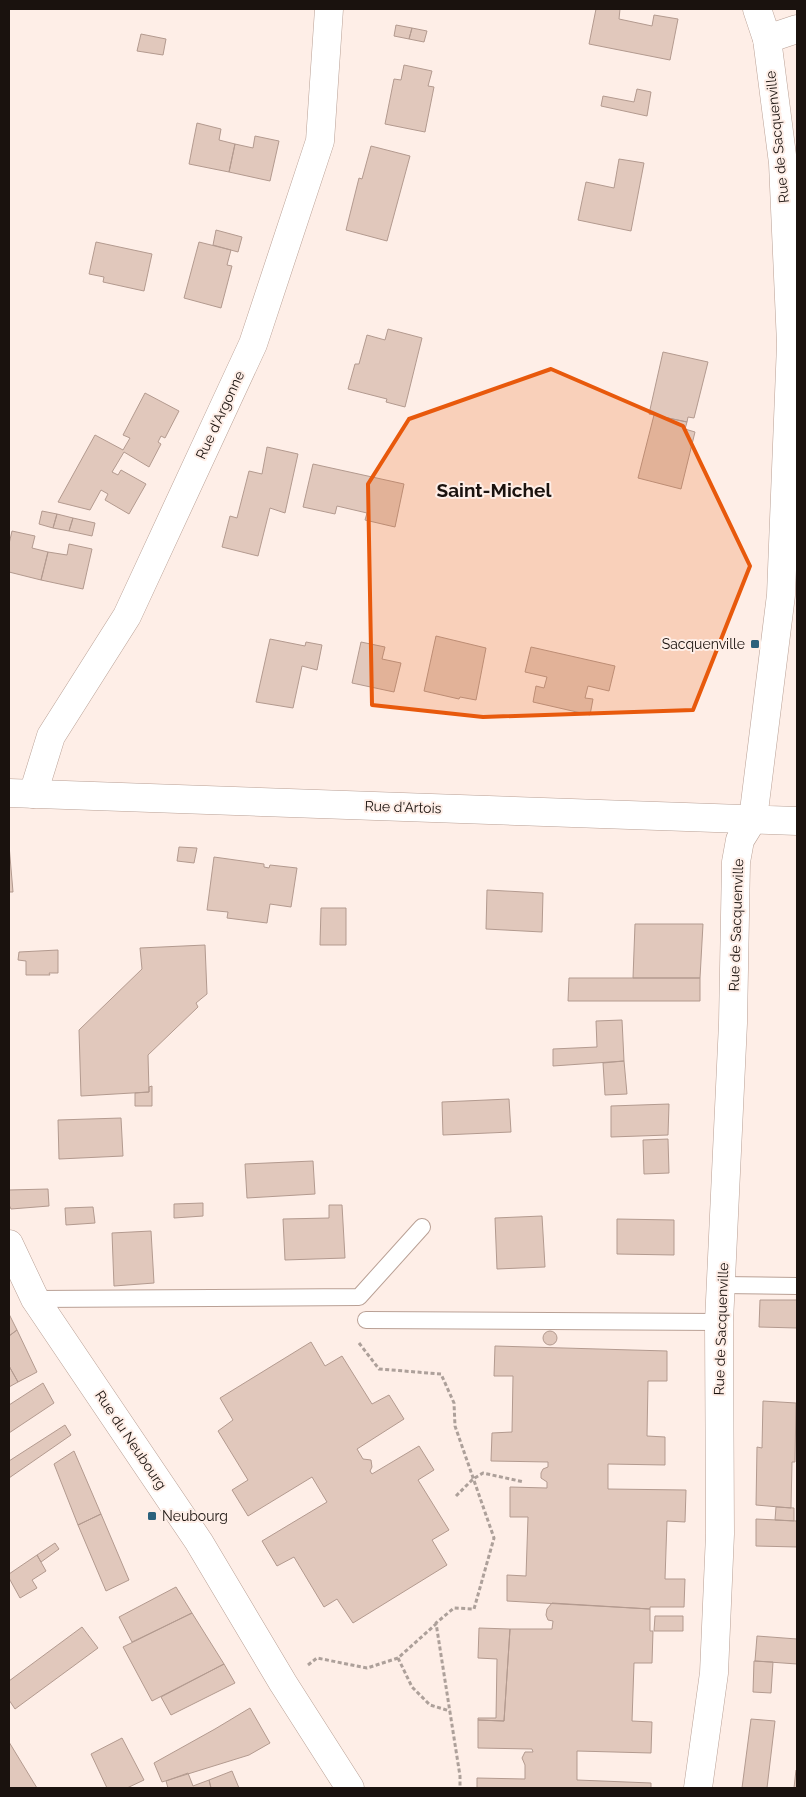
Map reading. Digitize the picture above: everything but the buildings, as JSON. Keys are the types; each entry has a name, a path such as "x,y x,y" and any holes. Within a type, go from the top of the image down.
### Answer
{"street":[{"name":"Rue d'Argonne","path":"21,794 51,736 127,616 253,344 320,141 330,9"},
{"name":"Rue de Sacquenville","path":"698,1788 714,1673 720,1534 719,1322 733,1023 736,862 740,840 753,819 781,595 794,344 782,163 767,39 757,9"},
{"path":"767,39 797,29"},
{"name":"Rue d'Artois","path":"21,794 797,821"},
{"name":"Rue du Neubourg","path":"9,1244 35,1299 198,1542 283,1683 350,1788"}],"lane":[{"path":"35,1299 359,1297 422,1227"},
{"path":"721,1285 797,1286"},
{"path":"366,1320 719,1322"}],"path":[{"path":"283,1683 317,1658 368,1668 398,1658 454,1608 474,1609 494,1538 455,1426 454,1403 441,1374 379,1369 357,1339 358,1325 366,1320"},
{"path":"456,1496 473,1478 483,1473 524,1482"},
{"path":"436,1623 460,1776 460,1788"},
{"path":"398,1658 412,1687 430,1705 450,1711"}],"highlighted area":[{"path":"551,369 683,426 750,566 693,710 483,717 372,705 368,484 409,419"}],"place":[{"name":"Sacquenville","path":"755,644"},
{"name":"Neubourg","path":"152,1516"}],"district":[{"name":"Saint-Michel","path":"494,490"}]}
